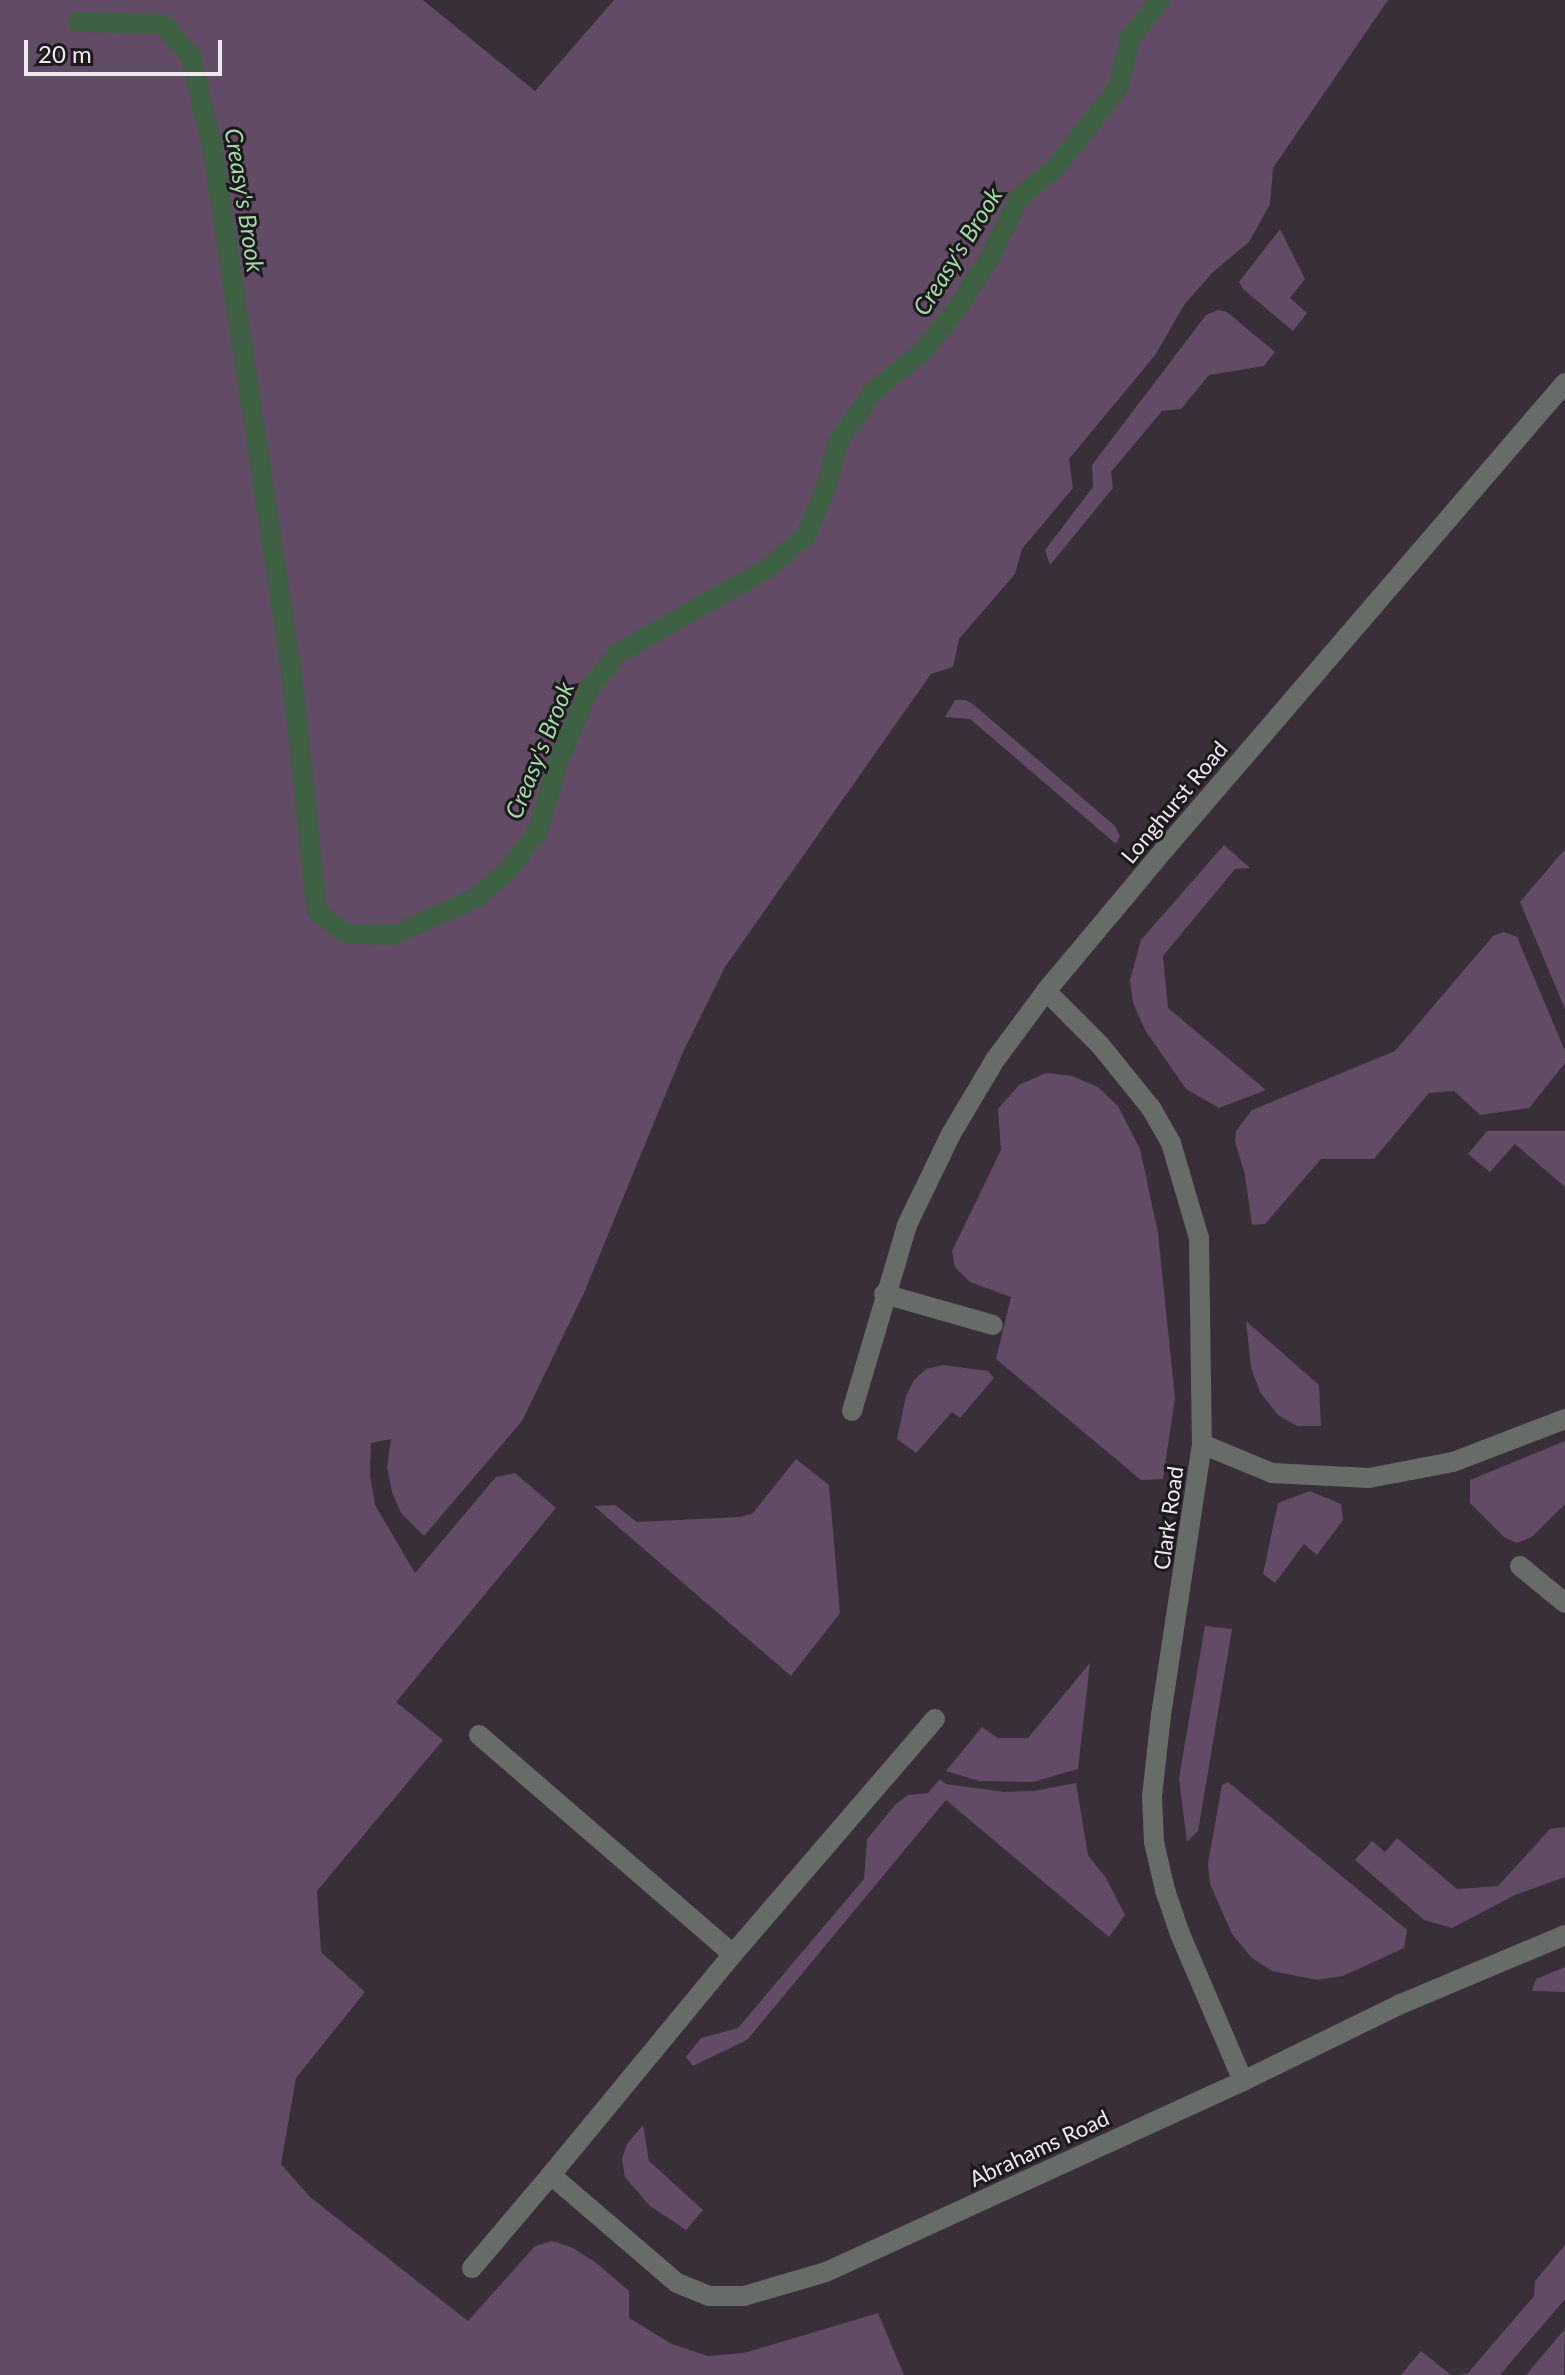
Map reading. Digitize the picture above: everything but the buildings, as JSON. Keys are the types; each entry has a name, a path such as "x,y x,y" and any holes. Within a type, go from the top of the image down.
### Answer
{"street":[{"name":"Longhurst Road","path":"852,1411 884,1294 907,1225 951,1134 995,1060 1046,991 1565,383"},
{"name":"Clark Road","path":"1046,991 1134,1085 1171,1143 1199,1238 1202,1444 1161,1715 1152,1796 1154,1842 1165,1890 1180,1934 1243,2081"},
{"path":"884,1294 993,1325"},
{"path":"1202,1444 1272,1473 1369,1478 1453,1462 1565,1419"},
{"path":"1520,1566 1565,1603"},
{"path":"472,2268 733,1954 935,1719"},
{"path":"479,1735 733,1954"},
{"name":"Abrahams Road","path":"551,2175 677,2283 709,2296 744,2296 826,2272 1243,2081 1401,2004 1565,1935"}],"shaded area":[{"path":"0,0 423,0 535,91 614,0 1388,0 1273,168 1270,204 1249,242 1213,272 1184,305 1156,354 1069,459 1073,488 1022,549 1015,574 959,639 953,667 931,674 725,967 683,1052 584,1293 522,1421 424,1536 401,1513 392,1492 387,1467 391,1439 371,1443 370,1476 375,1505 415,1573 496,1477 515,1473 556,1508 396,1702 443,1740 317,1891 321,1952 365,1992 296,2078 281,2164 310,2197 468,2321 535,2246 552,2241 571,2247 595,2262 629,2291 629,2318 672,2344 708,2356 744,2353 878,2313 904,2375 0,2375"},
{"path":"1280,229 1305,279 1290,298 1307,313 1293,331 1243,289 1239,282"},
{"path":"1218,310 1227,312 1275,352 1264,366 1209,375 1181,409 1162,411 1111,472 1113,488 1050,565 1045,550 1093,487 1092,465 1206,315"},
{"path":"955,700 966,700 974,705 1115,826 1120,836 1116,844 970,719 945,717"},
{"path":"1224,845 1250,868 1235,869 1163,956 1168,1008 1266,1090 1219,1108 1186,1089 1145,1030 1133,1003 1130,980 1141,940"},
{"path":"1565,849 1565,1009 1520,902"},
{"path":"1504,932 1517,937 1565,1051 1565,1063 1529,1108 1480,1115 1454,1091 1429,1093 1374,1159 1321,1159 1265,1224 1252,1225 1245,1175 1235,1141 1236,1131 1252,1110 1395,1051 1493,936"},
{"path":"1046,1073 1072,1076 1098,1087 1118,1106 1140,1149 1158,1233 1175,1398 1163,1479 1141,1480 996,1359 1011,1297 970,1282 955,1267 952,1251 1001,1150 998,1109 1019,1085"},
{"path":"1487,1131 1565,1131 1565,1187 1515,1144 1490,1172 1468,1154"},
{"path":"1246,1321 1319,1385 1321,1426 1297,1426 1278,1415 1260,1392 1251,1368"},
{"path":"943,1365 988,1371 994,1378 960,1418 952,1412 916,1453 897,1439 906,1396 914,1380 926,1369"},
{"path":"1565,1441 1565,1504 1532,1537 1517,1543 1504,1537 1470,1503 1470,1480"},
{"path":"796,1459 829,1485 840,1613 791,1676 594,1506 615,1505 637,1522 741,1517 753,1513"},
{"path":"1310,1491 1341,1504 1343,1520 1317,1555 1304,1544 1275,1583 1263,1574 1278,1503"},
{"path":"1205,1626 1232,1629 1198,1831 1187,1842 1179,1778"},
{"path":"1090,1663 1078,1769 1033,1782 979,1781 946,1771 982,1727 998,1738 1028,1738"},
{"path":"940,1779 946,1784 1004,1792 1034,1791 1076,1783 1088,1855 1106,1878 1125,1915 1109,1937 946,1800 747,2040 693,2066 686,2057 701,2038 738,2028 864,1879 867,1839 896,1804 908,1795 928,1793"},
{"path":"1228,1782 1407,1930 1404,1948 1343,1976 1317,1980 1272,1971 1252,1958 1232,1934 1210,1884 1208,1863 1222,1785"},
{"path":"1565,1827 1565,1877 1515,1895 1452,1928 1424,1920 1355,1860 1372,1841 1385,1852 1397,1838 1457,1889 1498,1886 1550,1829"},
{"path":"1565,1967 1565,1992 1532,1991 1536,1979"},
{"path":"643,2125 649,2161 703,2210 686,2230 650,2206 625,2177 622,2159 627,2144"},
{"path":"1565,2245 1565,2299 1500,2375 1458,2375 1468,2373 1534,2296 1535,2281"},
{"path":"1565,2329 1564,2375 1526,2375"},
{"path":"1421,2351 1451,2375 1401,2375"}],"waterway":[{"name":"Creasy's Brook","path":"78,22 163,24 191,57 213,151 292,675 317,912 347,934 394,935 476,898 506,872 537,833 558,762 589,689 618,653 768,568 806,535 825,491 838,442 874,391 923,351 956,310 988,261 1019,198 1057,166 1118,88 1130,38 1160,0"}]}
